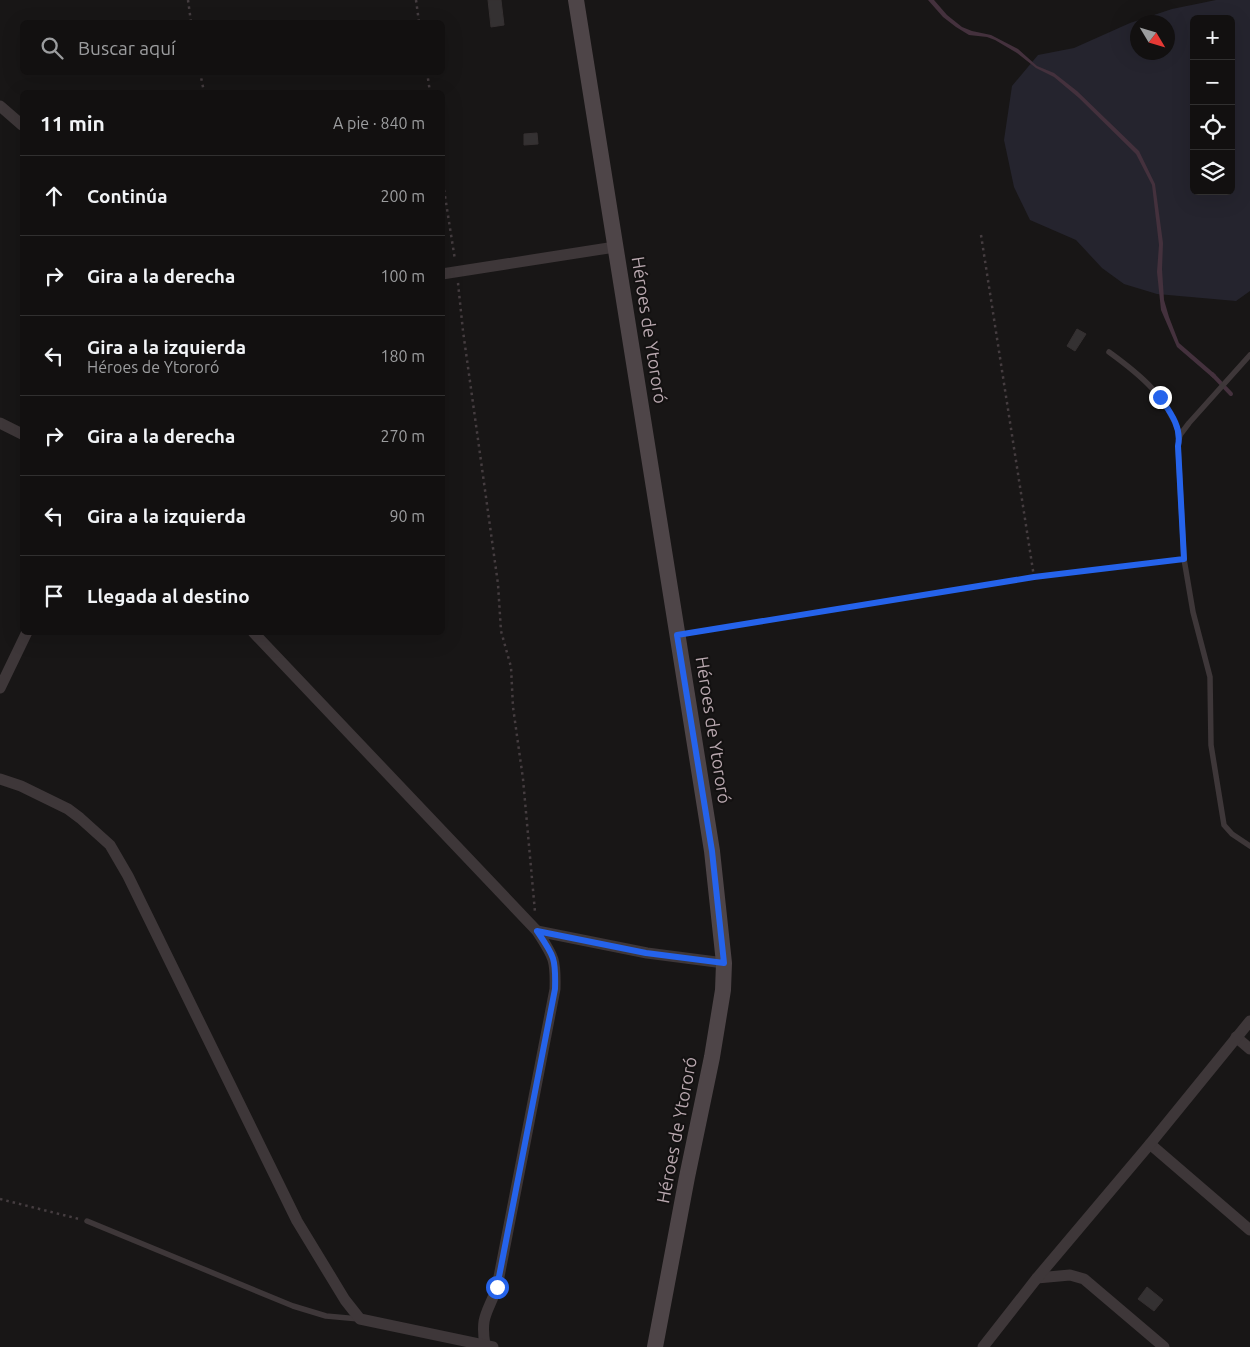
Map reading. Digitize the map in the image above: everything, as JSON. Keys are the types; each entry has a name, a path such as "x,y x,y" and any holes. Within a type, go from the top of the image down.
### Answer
{"main road":[{"name":"Héroes de Ytororó","path":"576,0 712,851 724,963 723,990 712,1057 687,1176 655,1347"}],"street":[{"path":"0,106 20,123"},
{"path":"445,274 615,247"},
{"path":"0,424 20,433"},
{"path":"0,688 26,635"},
{"path":"257,635 537,931 553,955 556,968 555,989 497,1287 484,1315 482,1329 489,1346"},
{"path":"0,779 21,786 68,810 80,818 110,845 128,876 297,1221 344,1300 360,1319 489,1346"},
{"path":"537,931 646,953 724,963"},
{"path":"983,1347 1037,1278 1250,1021"},
{"path":"1236,1037 1250,1049"},
{"path":"1150,1144 1250,1230"},
{"path":"1037,1278 1070,1275 1084,1279 1164,1347"}],"lane":[{"path":"1109,352 1140,375 1160,397 1175,420 1180,435 1178,446 1184,559 1194,612 1210,677 1211,745 1224,825 1232,834 1250,846"},
{"path":"1180,435 1250,355"},
{"path":"87,1221 293,1306 326,1316 360,1319"}],"path":[{"path":"188,0 191,20"},
{"path":"416,0 419,20"},
{"path":"201,75 204,90"},
{"path":"427,75 430,90"},
{"path":"445,196 457,272 464,341 498,584 501,631 511,667 513,707 523,779 537,931"},
{"path":"981,235 1034,577"},
{"path":"677,635 1034,577 1184,559"},
{"path":"0,1199 87,1221"}],"shaded area":[{"path":"928,0 934,0 947,15 962,27 991,35 1018,49 1037,66 1054,73 1077,91 1139,151 1155,184 1163,243 1164,300 1169,317 1179,343 1216,375 1213,378 1177,347 1161,310 1157,272 1159,245 1152,185 1136,154 1079,98 1054,77 1036,68 1017,53 995,40 969,35 943,17"},
{"path":"1216,0 1250,0 1250,291 1236,301 1157,294 1124,284 1102,268 1076,240 1030,220 1014,187 1004,140 1012,86 1038,55 1074,48 1130,23 1130,60 1175,60 1175,15 1154,15 1172,9"}],"building":[{"path":"488,0 501,0 504,25 491,27"},
{"path":"537,133 538,144 524,145 524,134"},
{"path":"1077,329 1086,334 1075,351 1067,346"},
{"path":"1147,1287 1163,1300 1154,1311 1138,1299"}],"waterway":[{"path":"1212,374 1231,394"}],"route":[{"path":"497,1287 555,989 556,968 553,955 537,931 646,953 724,963 712,851 677,635 1034,577 1184,559 1178,446 1180,435 1175,420 1160,397"}]}
